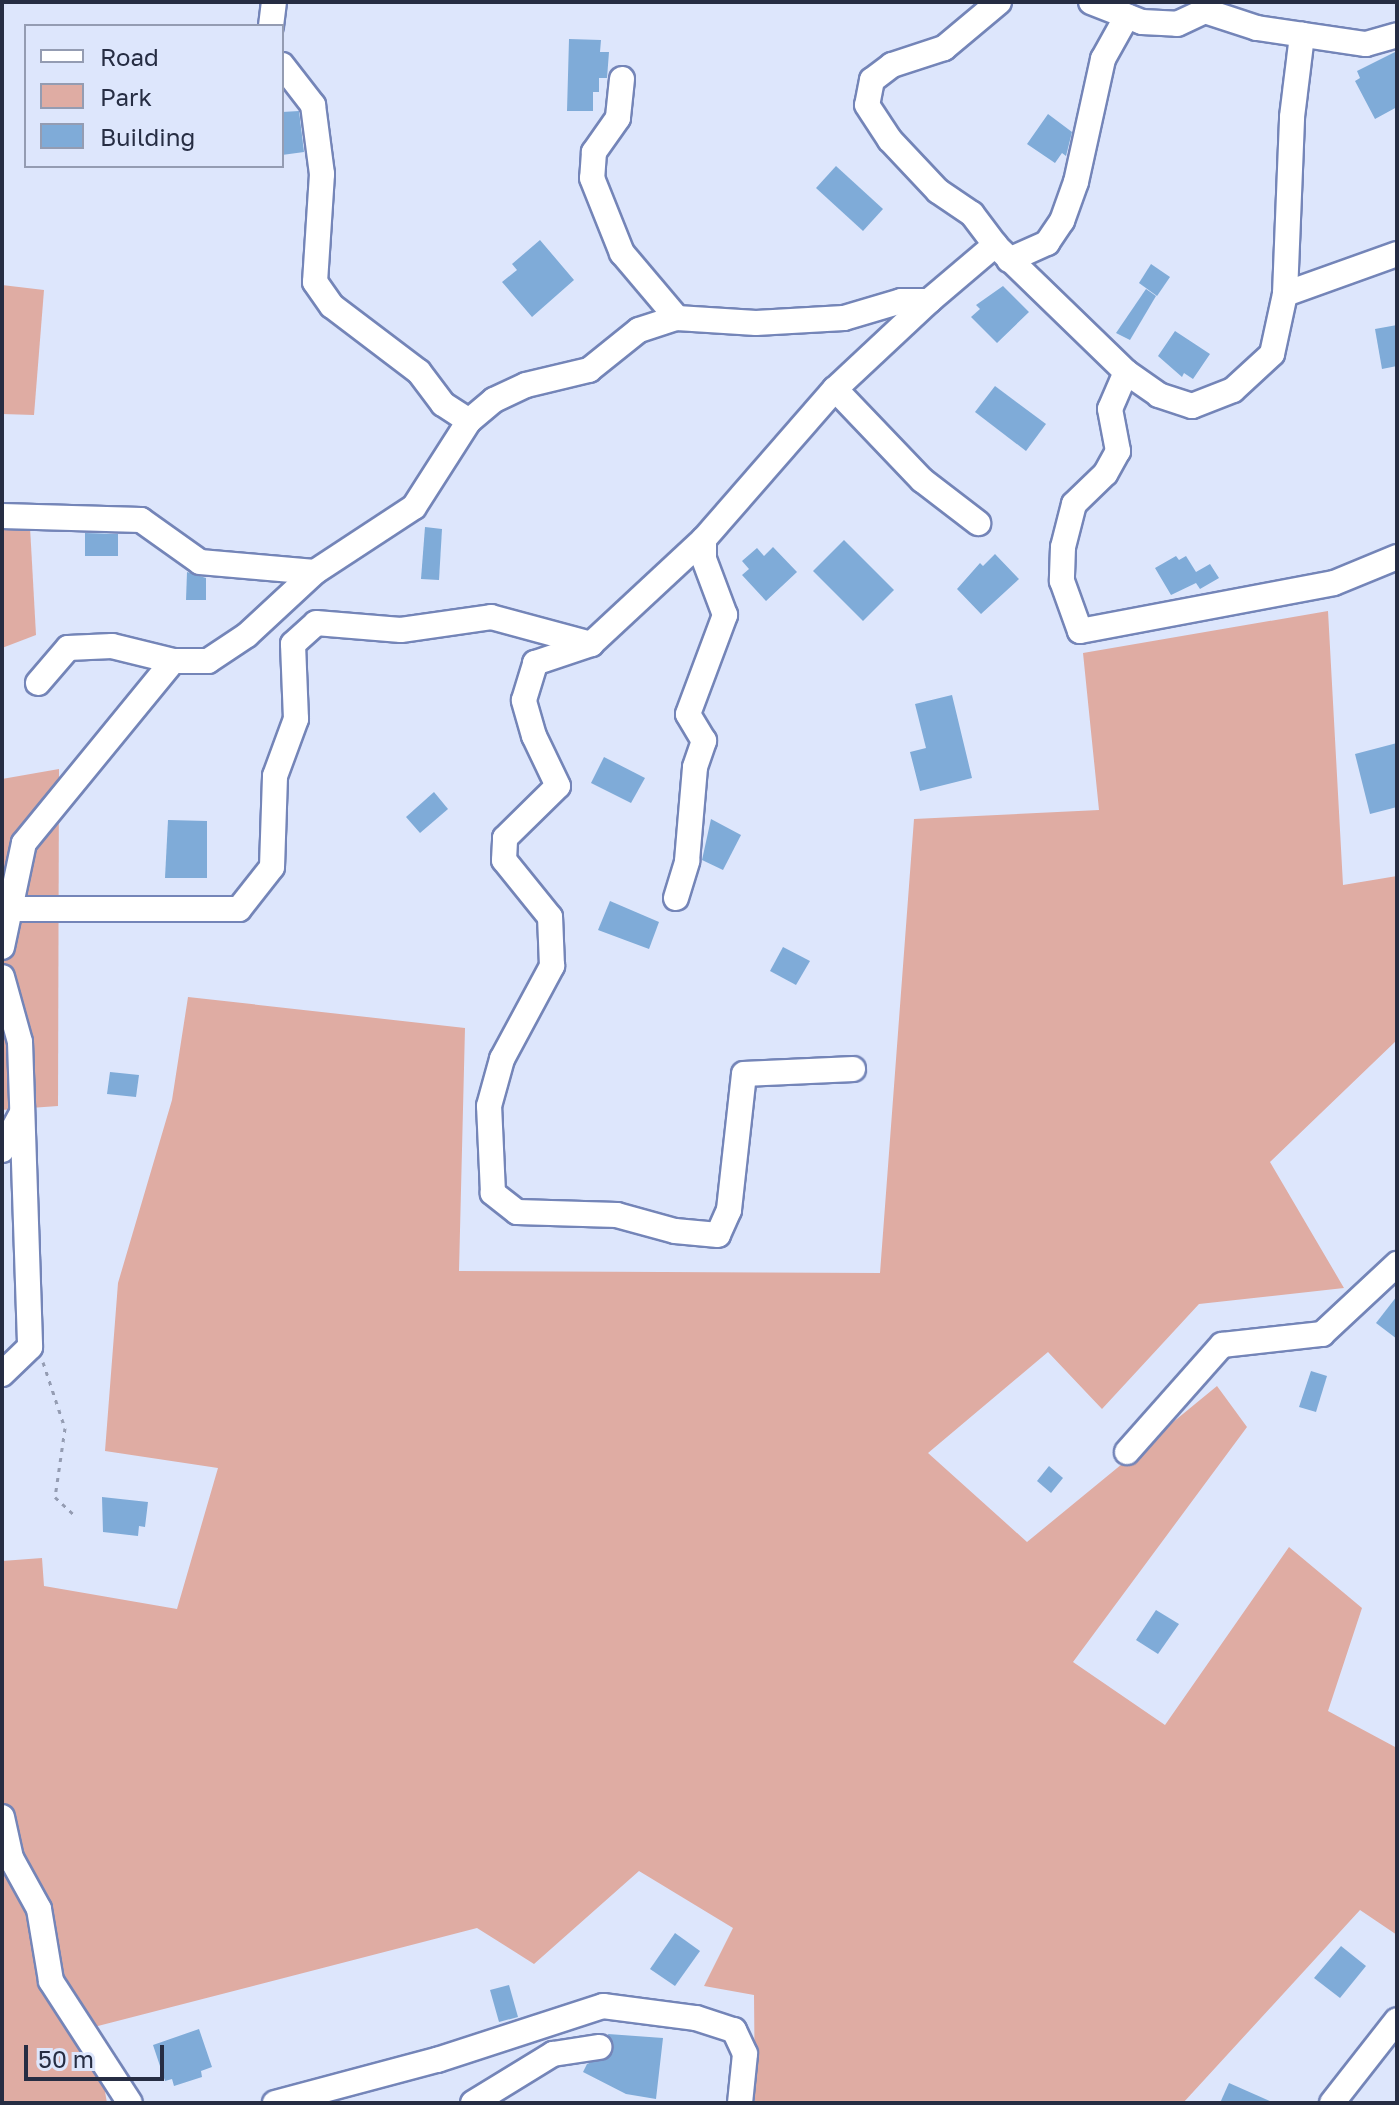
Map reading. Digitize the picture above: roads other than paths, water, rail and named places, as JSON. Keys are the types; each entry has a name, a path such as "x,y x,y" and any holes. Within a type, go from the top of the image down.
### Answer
{"street":[{"path":"271,24 274,2"},
{"path":"999,2 944,48 892,65 872,80 867,105 890,140 938,191 972,214 1002,252 1126,372 1159,395 1192,406 1233,390 1272,354 1285,294 1292,117 1302,35"},
{"path":"1091,2 1127,16 1177,24 1207,6 1257,28 1302,35 1366,44 1397,35"},
{"path":"853,1069 744,1074 732,1195 718,1235 675,1231 617,1215 517,1212 493,1193 489,1106 502,1059 552,966 550,917 504,860 505,838 558,786 534,736 524,700 535,663 591,644 704,539 835,389 929,301 1002,252 1047,243 1062,221 1076,182 1103,59 1127,16"},
{"path":"284,68 313,105 322,174 315,282 332,306 419,372 443,404 469,421"},
{"path":"622,79 618,118 594,152 592,178 622,253 677,318"},
{"path":"1285,294 1397,254"},
{"path":"38,683 68,648 112,646 173,661 208,661 247,635 315,572 414,507 469,421 526,385 589,370 639,330 677,318 756,323 844,318 901,301 929,301"},
{"path":"1126,372 1110,409 1118,451 1105,474 1074,504 1063,547 1062,581 1080,631 1334,583 1397,557"},
{"path":"835,389 922,480 978,523"},
{"path":"2,516 141,520 200,562 315,572"},
{"path":"676,898 687,861 695,767 704,741 688,714 725,615 704,559 704,539"},
{"path":"8,909 239,909 272,867 275,776 296,719 293,644 316,623 401,630 491,617 591,644"},
{"path":"2,947 24,843 173,661"},
{"path":"2,977 20,1042 30,1347 2,1374"},
{"path":"2,1150 22,1113"},
{"path":"1127,1452 1222,1345 1322,1334 1397,1264"},
{"path":"2,1817 11,1858 39,1909 51,1981 130,2103"},
{"path":"275,2103 312,2096 437,2060 603,2006 696,2018 734,2030 745,2054 740,2103"},
{"path":"1332,2103 1397,2020"},
{"path":"473,2103 553,2054 599,2047"}]}
